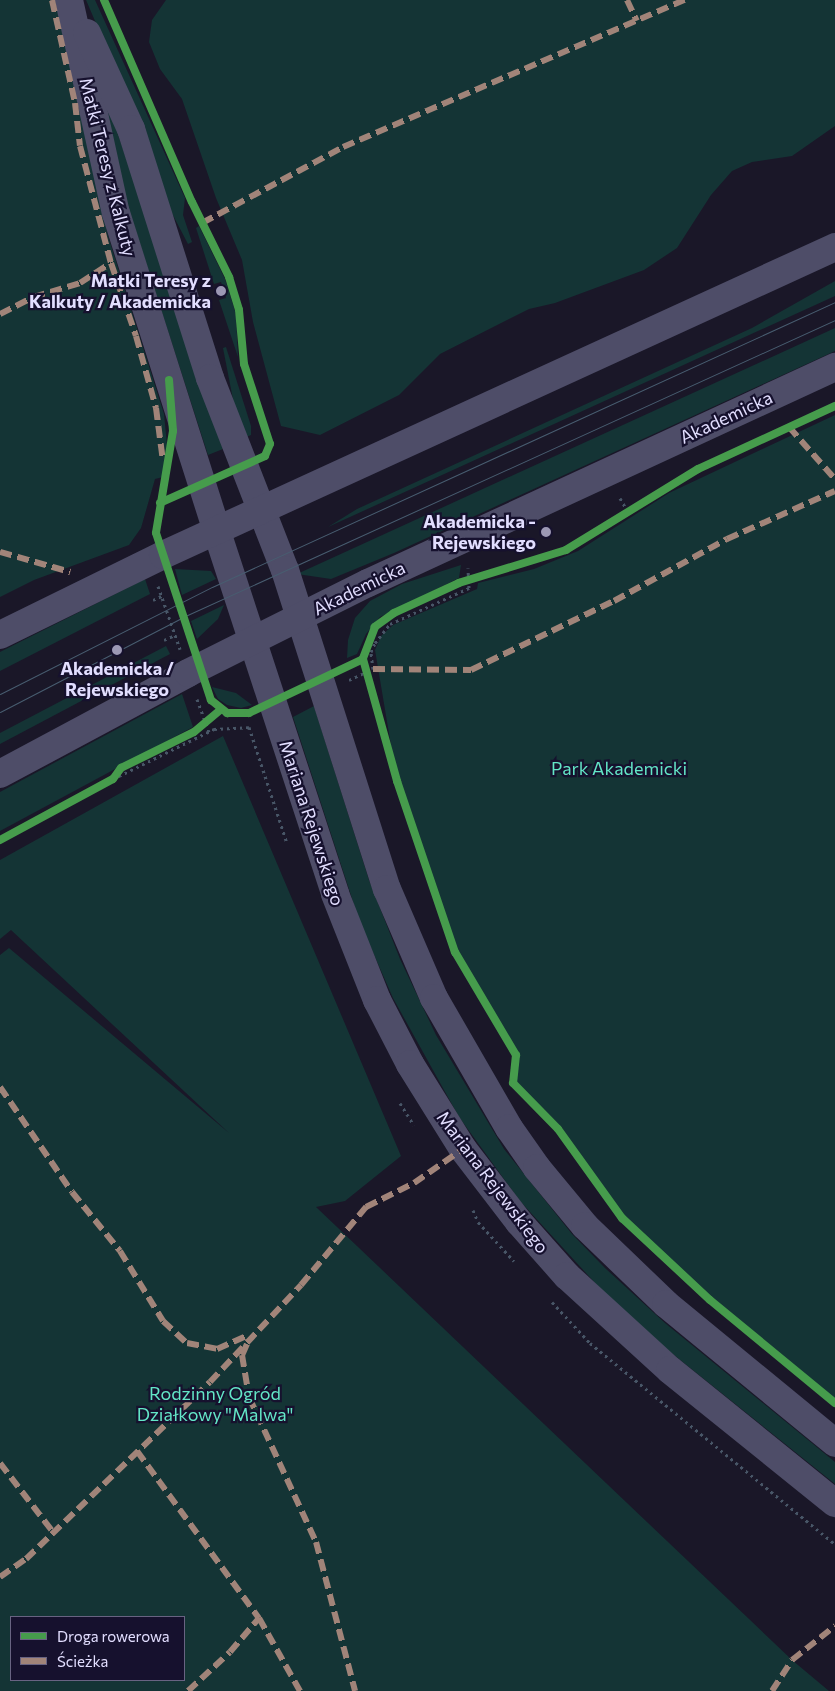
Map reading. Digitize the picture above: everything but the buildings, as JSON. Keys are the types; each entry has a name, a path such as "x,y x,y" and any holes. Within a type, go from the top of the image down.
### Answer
{"street":[{"name":"Matki Teresy z Kalkuty","path":"70,0 131,129 200,348 260,512 285,570 298,618"},
{"name":"Matki Teresy z Kalkuty","path":"70,0 116,213 217,532"},
{"path":"0,635 111,579 835,247"},
{"name":"Akademicka","path":"0,774 188,673 298,618 526,508 835,367"},
{"name":"Mariana Rejewskiego","path":"217,532 255,641 334,894 358,956 410,1064 463,1149 519,1222 607,1314 835,1502"},
{"path":"298,618 387,889 434,998 509,1128 568,1208 616,1259 722,1352 835,1443"}],"path":[{"path":"620,498 625,514"},
{"path":"468,568 469,581"},
{"path":"369,681 364,651 369,637 383,619 481,577"},
{"path":"153,600 162,596"},
{"path":"164,640 175,635"},
{"path":"323,692 367,672"},
{"path":"114,779 122,768 194,732 216,714"},
{"path":"248,727 277,714"}],"green space":[{"path":"0,0 56,0 108,236 164,414 168,455 163,477 155,479 141,528 129,545 34,580 0,597"},
{"path":"86,0 95,0 185,198 183,215 192,242 188,244 165,200 141,128"},
{"path":"166,0 835,0 835,126 792,156 752,162 732,171 711,195 677,248 644,270 555,303 529,309 440,354 399,395 320,435 281,426 253,322 242,260 216,198 182,99 160,69 149,42 152,20"},
{"path":"102,103 108,104 223,449 208,455 117,173"},
{"path":"199,226 225,279 236,314 238,357 219,300 226,298 221,282 214,284 196,228"},
{"path":"835,281 835,296 328,527 357,509 752,328"},
{"path":"835,328 835,351 394,553 331,579 297,574"},
{"path":"226,347 251,426 251,435 244,438 238,425 223,348"},
{"name":"Park Akademicki","path":"835,415 835,1403 710,1300 622,1218 558,1129 513,1083 516,1055 455,952 397,781 375,650 381,636 393,625 477,589 478,583 534,569 578,551 669,493"},
{"path":"461,565 459,578 380,617 366,634 357,654 347,658 348,640 355,618 370,601 402,584"},
{"path":"175,569 211,571 216,579 182,595"},
{"path":"145,579 150,594 0,671 0,652"},
{"path":"224,605 218,619 197,639 191,621"},
{"path":"166,646 170,654 0,744 0,733"},
{"path":"212,687 236,693 252,705 241,708 227,705 218,699"},
{"path":"182,694 193,727 0,831 0,792"},
{"path":"314,706 369,880 400,959 436,1035 504,1149 572,1234 605,1268 665,1323 835,1462 835,1484 654,1339 608,1297 520,1201 459,1117 393,998 360,923 293,717"},
{"name":"Rodzinny Ogród Działkowy \"Malwa\"","path":"223,736 401,1156 345,1201 316,1207 792,1660 829,1691 0,1691 0,955 9,948 229,1133 11,930 0,939 0,860"}],"tram line":[{"path":"0,694 212,587 835,302"},
{"path":"0,712 183,617 835,320"}],"marked path":[{"path":"52,0 75,103 80,146 111,263 136,336 156,408 163,461"},
{"path":"627,0 637,21"},
{"path":"202,223 343,147 685,0"},
{"path":"0,314 33,297 80,283 111,263"},
{"path":"789,427 835,479"},
{"path":"373,669 471,670 614,601 727,539 835,491"},
{"path":"0,552 70,572"},
{"path":"0,1087 72,1192 120,1251 163,1321 187,1343 217,1349 248,1335"},
{"path":"0,1577 26,1559 210,1382 301,1285 366,1207 414,1183 463,1149"},
{"path":"247,1344 242,1355 249,1397 316,1542 355,1691"},
{"path":"137,1451 259,1618 300,1691"},
{"path":"0,1463 53,1532"},
{"path":"188,1691 230,1652 259,1618"},
{"path":"772,1691 792,1660 835,1626"}],"cycle path":[{"path":"104,0 192,202 229,277 239,310 244,364 270,444 265,456 160,503"},
{"path":"169,380 173,431 156,533 211,700 227,713 249,713 363,659"},
{"path":"835,406 698,469 566,550 459,583 394,613 375,627 363,659 397,781 455,952 516,1055 513,1083 558,1129 622,1218 710,1300 835,1403"},
{"path":"0,840 113,779 121,768 194,732 221,709"}],"place":[{"name":"Matki Teresy z Kalkuty / Akademicka","path":"221,291"},
{"name":"Akademicka - Rejewskiego","path":"546,532"},
{"name":"Akademicka / Rejewskiego","path":"117,650"}]}
